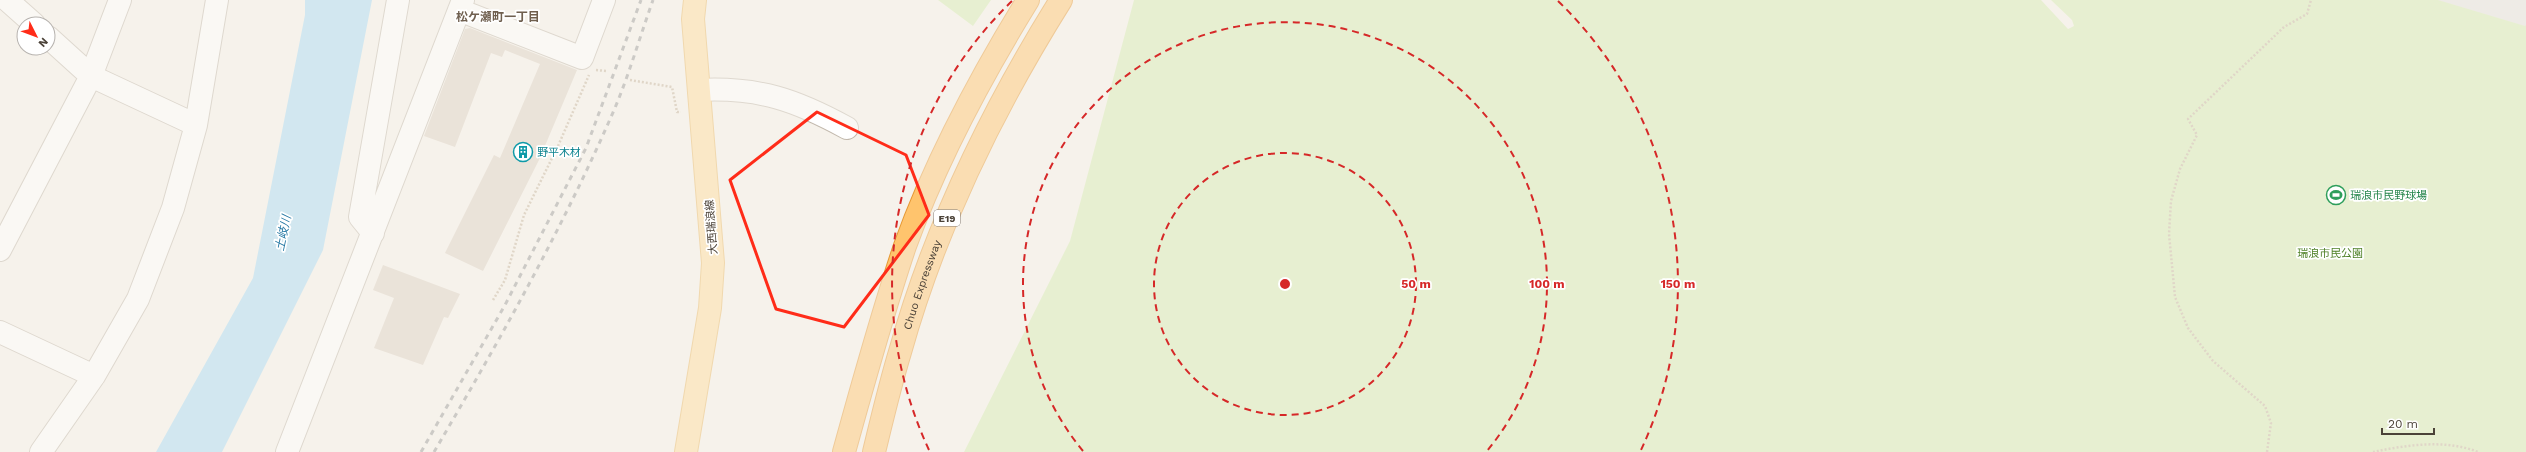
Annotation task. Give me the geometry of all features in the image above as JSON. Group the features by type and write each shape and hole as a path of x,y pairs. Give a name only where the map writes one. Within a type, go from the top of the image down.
{"highway":[{"name":"E19","path":"844,452 874,345 909,238 939,166 964,113 1028,0"},
{"name":"Chuo Expressway","path":"874,452 900,351 952,205 1008,88 1061,0"}],"main road":[{"name":"大西瑞浪線","path":"686,452 710,308 713,262 693,19 695,0"}],"street":[{"path":"7,0 25,16"},
{"path":"0,250 91,76 120,0"},
{"path":"41,452 94,376 138,299 173,208 196,125 217,0"},
{"path":"373,233 360,217 398,0"},
{"path":"287,452 461,5 582,58 604,0"},
{"path":"56,44 91,76 196,125"},
{"path":"699,90 770,95 810,108 847,128"},
{"path":"0,332 94,376"}],"path":[{"path":"2267,452 2271,423 2265,406 2213,361 2188,328 2175,297 2169,234 2171,201 2180,169 2196,136 2188,119 2284,27 2307,14 2311,0"},
{"path":"493,300 505,280 524,215 558,146 591,70"},
{"path":"630,80 672,87 677,112 701,112"},
{"path":"2373,452 2402,446 2462,446 2478,452"}],"highlighted area":[{"path":"817,112 906,155 929,215 844,327 776,309 730,180"}],"green space":[{"path":"938,0 991,0 973,26"},
{"name":"瑞浪市民公園","path":"1134,0 2041,0 2068,29 2074,26 2072,20 2051,0 2526,0 2526,452 964,452 1070,241"}],"shaded area":[{"path":"2438,0 2526,0 2526,25 2525,26"}],"water":[{"name":"土岐川","path":"305,0 372,0 323,250 222,452 156,452 253,278 305,15"}],"building":[{"name":"野平木材","path":"470,28 577,70 539,160 483,271 445,253 494,155 500,158 540,64 505,50 502,57 491,53 455,147 424,136 465,29"},
{"path":"383,265 460,294 448,318 444,317 423,365 374,348 394,298 373,290"}],"railway":[{"path":"421,452 505,305 586,148 641,0"},
{"path":"434,452 505,329 571,203 617,103 653,0"}],"place":[{"name":"野平木材","path":"523,152"},
{"name":"瑞浪市民野球場","path":"2336,195"}],"district":[{"name":"松ケ瀬町一丁目","path":"498,17"}]}
